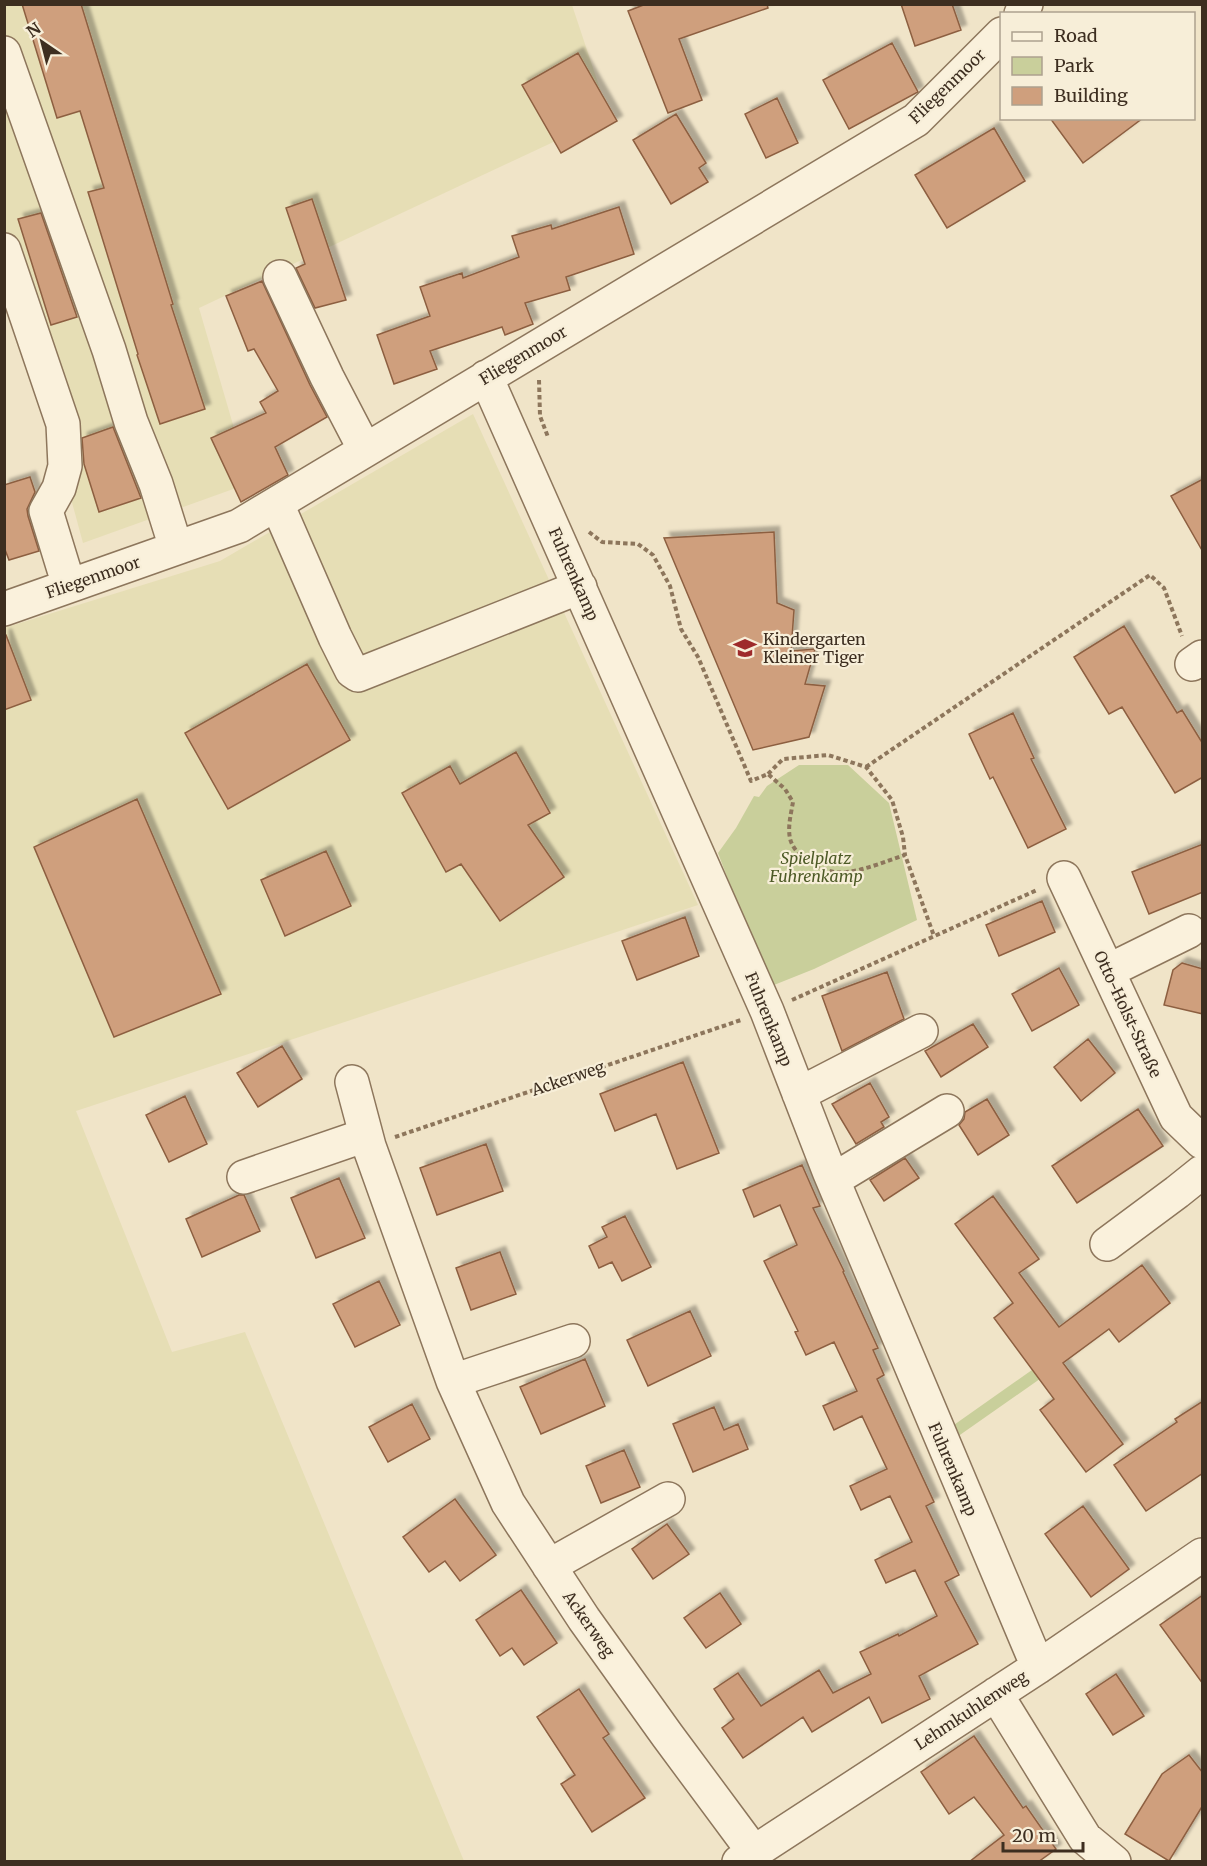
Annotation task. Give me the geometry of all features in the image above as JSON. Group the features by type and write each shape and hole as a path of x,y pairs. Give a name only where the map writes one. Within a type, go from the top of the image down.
{"street":[{"name":"Fliegenmoor","path":"4,609 239,526 916,120 1000,36"},
{"path":"4,53 105,339 131,422 156,484 176,548"},
{"path":"4,250 63,424 65,466 59,488 46,511 69,586"},
{"path":"280,277 313,349 365,450"},
{"name":"Fuhrenkamp","path":"486,377 768,1011 833,1180 1038,1667"},
{"path":"277,504 335,637 352,671 358,675 580,588"},
{"name":"Otto-Holst-Straße","path":"1064,878 1176,1118 1203,1142"},
{"path":"1108,971 1189,931"},
{"path":"799,1094 921,1031"},
{"name":"Ackerweg","path":"352,1082 368,1141 453,1381 508,1503 746,1856"},
{"path":"833,1180 946,1112"},
{"path":"244,1177 368,1141"},
{"path":"1107,1244 1203,1172"},
{"path":"453,1381 573,1341"},
{"path":"549,1566 668,1499"},
{"name":"Lehmkuhlenweg","path":"746,1856 1038,1667 1203,1555"},
{"path":"996,1694 1085,1838 1114,1862"}],"path":[{"path":"535,348 540,391 540,416 550,442"},
{"path":"585,530 602,542 638,544 653,555 670,586 681,629 698,657 751,781 768,774 783,759 828,755 866,767 892,800 903,837 905,855 934,936"},
{"path":"866,767 1150,575 1164,588 1197,660"},
{"path":"768,774 785,789 793,802 790,822 791,842 804,859 824,870 846,873 905,855"},
{"name":"Ackerweg","path":"368,1141 768,1011 1064,878"}],"shaded area":[{"path":"4,5 572,5 609,116 199,308 250,483 83,543 5,255"},
{"path":"473,414 698,905 76,1111 172,1352 245,1332 464,1861 5,1861 4,628 220,561"}],"green space":[{"name":"Spielplatz Fuhrenkamp","path":"799,765 848,765 889,803 917,920 814,969 769,987 718,853 736,828 754,796 759,797 767,786"},
{"path":"1056,1353 1064,1362 957,1437 951,1427"}],"building":[{"path":"22,4 81,4 173,304 171,305 205,409 160,424 88,192 104,188 80,111 57,118"},
{"path":"646,4 767,4 768,8 679,39 702,100 668,113 628,11"},
{"path":"901,4 952,4 961,30 915,46"},
{"path":"892,43 918,92 849,129 823,80"},
{"path":"578,53 617,121 561,153 522,85"},
{"path":"777,98 798,143 766,158 745,114"},
{"path":"676,114 706,163 699,168 708,182 671,204 633,140"},
{"path":"1051,120 1140,120 1083,163"},
{"path":"994,128 1025,181 947,228 915,175"},
{"path":"312,199 346,300 315,308 296,268 305,264 286,208"},
{"path":"619,207 634,254 566,277 570,290 525,303 533,324 505,335 502,327 430,351 437,369 394,384 377,335 430,316 420,287 462,273 463,278 519,257 512,236 551,225 552,229"},
{"path":"41,213 77,317 51,325 18,219"},
{"path":"262,281 327,417 275,447 288,475 241,502 211,438 266,413 260,402 278,391 254,349 248,351 226,296"},
{"path":"113,427 141,498 99,512 84,464 82,438"},
{"path":"30,477 35,492 27,509 39,551 9,560 4,547 4,485"},
{"path":"1203,479 1203,552 1171,496"},
{"path":"774,532 777,603 794,610 791,651 815,649 805,684 825,686 809,737 753,750 664,538"},
{"path":"1124,626 1177,713 1182,710 1203,744 1203,777 1175,793 1122,707 1109,714 1074,657"},
{"path":"4,635 6,635 31,700 4,710"},
{"path":"307,664 350,740 228,809 185,733"},
{"path":"1013,713 1034,758 1031,759 1066,829 1028,848 993,777 990,779 969,734"},
{"path":"516,752 550,813 528,825 564,877 500,921 461,864 446,872 402,793 450,766 460,784"},
{"path":"137,799 221,994 114,1037 34,847"},
{"path":"1203,844 1203,892 1149,914 1132,872"},
{"path":"326,851 351,906 285,936 261,880"},
{"path":"1042,901 1055,932 999,956 986,925"},
{"path":"685,917 699,956 637,980 622,941"},
{"path":"1182,963 1203,969 1203,1014 1164,1005 1173,970"},
{"path":"1059,968 1079,1005 1032,1031 1012,994"},
{"path":"887,972 904,1019 842,1051 822,996"},
{"path":"973,1024 988,1047 941,1077 925,1051"},
{"path":"1088,1039 1115,1073 1081,1101 1054,1067"},
{"path":"282,1046 302,1079 258,1107 237,1073"},
{"path":"683,1062 719,1153 677,1169 656,1114 615,1131 600,1094"},
{"path":"870,1083 889,1117 881,1122 884,1127 856,1144 832,1104"},
{"path":"185,1096 207,1144 169,1162 146,1115"},
{"path":"987,1099 1009,1135 978,1155 959,1125 964,1119 965,1112"},
{"path":"1138,1109 1163,1146 1077,1203 1052,1166"},
{"path":"486,1144 503,1191 437,1215 420,1168"},
{"path":"905,1158 919,1178 884,1201 870,1180"},
{"path":"802,1165 820,1206 813,1208 878,1348 873,1350 884,1375 877,1379 934,1502 926,1506 959,1575 945,1582 978,1644 919,1676 930,1699 882,1723 869,1697 812,1732 803,1717 743,1758 722,1728 734,1719 714,1689 738,1673 761,1706 819,1670 833,1693 871,1674 860,1652 898,1634 899,1636 937,1616 915,1570 886,1583 875,1560 912,1542 890,1496 861,1510 850,1486 887,1469 862,1416 834,1430 823,1406 857,1391 834,1342 806,1355 795,1332 798,1331 764,1261 797,1245 780,1205 754,1217 743,1190"},
{"path":"339,1178 365,1238 316,1258 291,1198"},
{"path":"239,1195 244,1195 260,1231 202,1257 186,1219"},
{"path":"993,1196 1039,1259 1019,1273 1059,1327 1142,1265 1170,1303 1119,1342 1109,1329 1063,1363 1123,1444 1086,1472 1040,1410 1054,1399 994,1318 1013,1303 955,1224"},
{"path":"625,1216 651,1267 622,1281 612,1262 599,1268 589,1246 607,1237 602,1227"},
{"path":"500,1252 516,1294 471,1310 456,1268"},
{"path":"379,1281 400,1325 355,1347 333,1304"},
{"path":"690,1311 711,1356 648,1386 627,1340"},
{"path":"585,1359 605,1406 541,1434 520,1387"},
{"path":"1203,1401 1203,1473 1146,1511 1114,1465 1177,1422 1175,1419"},
{"path":"412,1404 430,1439 388,1462 369,1427"},
{"path":"714,1407 724,1430 738,1424 748,1449 693,1472 673,1424"},
{"path":"624,1450 640,1487 601,1503 586,1466"},
{"path":"455,1499 496,1555 460,1581 445,1561 429,1572 403,1537"},
{"path":"1083,1506 1129,1569 1091,1597 1045,1534"},
{"path":"667,1524 689,1554 653,1579 632,1549"},
{"path":"521,1590 557,1643 524,1665 512,1648 500,1656 476,1620"},
{"path":"720,1593 741,1624 706,1648 684,1618"},
{"path":"1203,1595 1203,1684 1160,1625"},
{"path":"1116,1674 1144,1716 1113,1735 1086,1694"},
{"path":"579,1689 609,1734 603,1738 645,1798 592,1832 561,1784 575,1775 537,1717"},
{"path":"974,1736 1023,1808 1026,1806 1056,1849 1038,1862 969,1862 1004,1835 974,1797 949,1814 921,1772"},
{"path":"1189,1755 1203,1773 1203,1805 1169,1861 1125,1834 1162,1774"}],"place":[{"name":"Kindergarten Kleiner Tiger","path":"745,648"}]}
